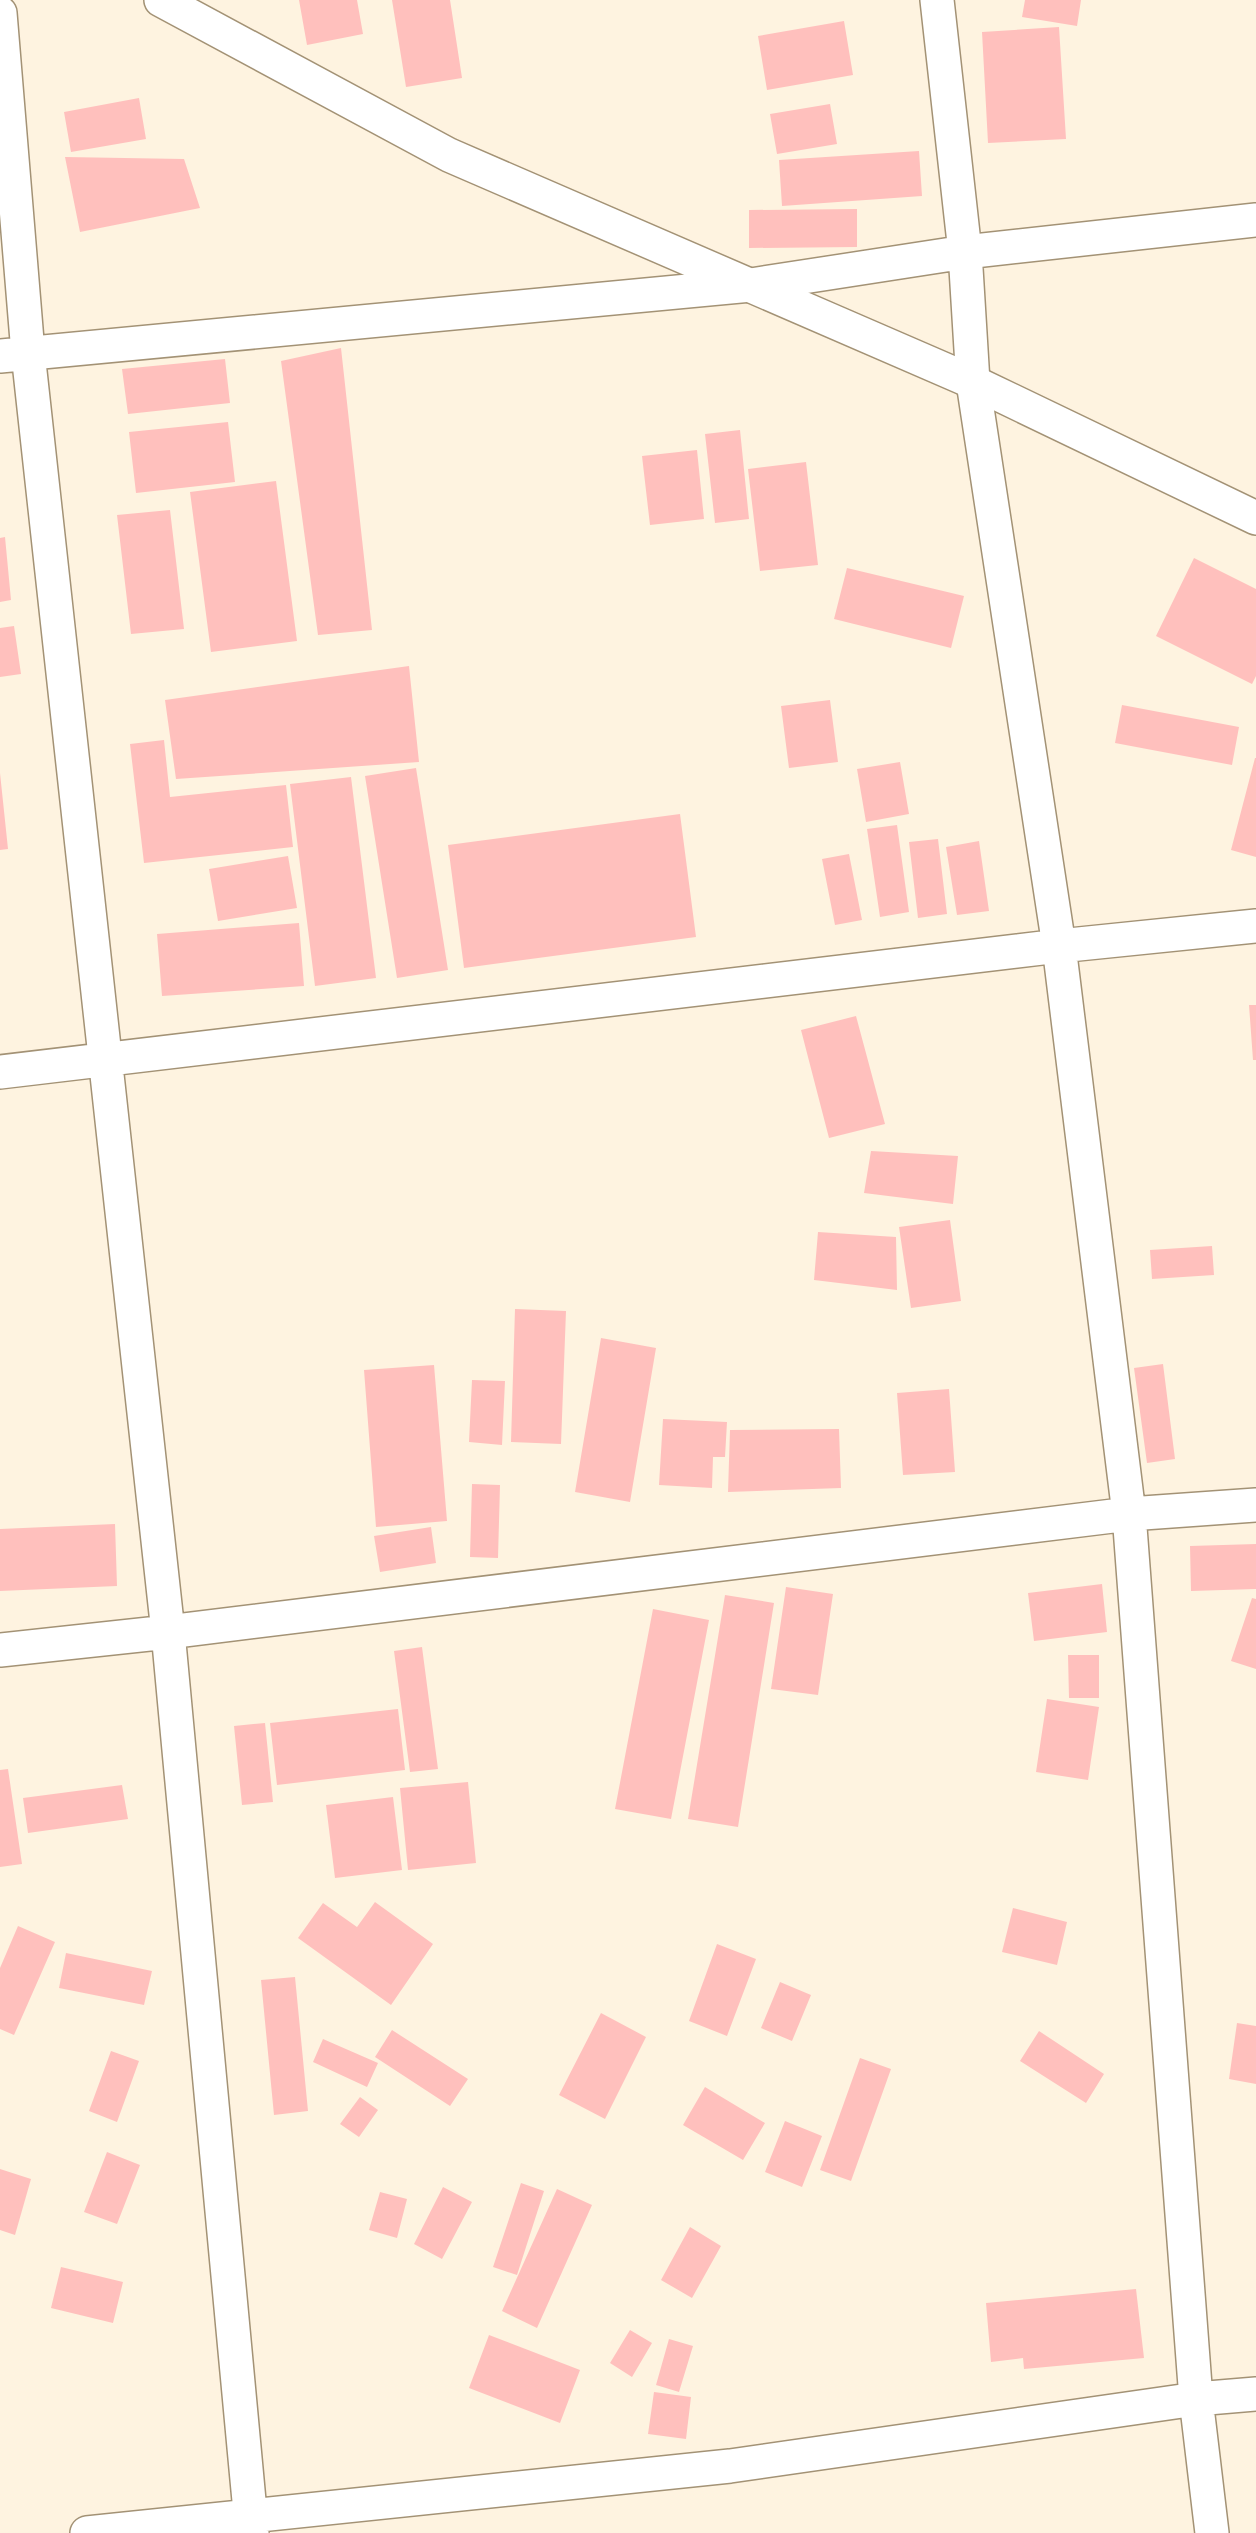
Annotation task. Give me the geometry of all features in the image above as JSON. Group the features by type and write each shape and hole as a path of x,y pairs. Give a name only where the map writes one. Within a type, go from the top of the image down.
{"street":[{"path":"161,0 449,155 973,382 1256,518"},
{"path":"937,0 965,252 973,382 1059,946 1129,1514 1196,2399 1212,2533"},
{"path":"0,13 14,355 106,1060 168,1632 251,2525"},
{"path":"14,355 751,285 965,252 1256,220"},
{"path":"0,1072 1059,946 1256,926"},
{"path":"0,1650 168,1632 1129,1514 1256,1505"},
{"path":"87,2533 251,2525 730,2466 1196,2399 1256,2394"}],"building":[{"path":"299,0 357,0 363,34 307,45"},
{"path":"392,0 450,0 462,78 406,87"},
{"path":"1025,0 1081,0 1077,26 1022,17"},
{"path":"844,21 853,75 767,90 758,36"},
{"path":"1059,27 1066,139 988,143 982,32"},
{"path":"139,98 146,139 71,152 64,112"},
{"path":"830,104 837,144 777,154 770,114"},
{"path":"919,151 922,196 782,206 779,160"},
{"path":"65,157 184,159 200,208 80,232"},
{"path":"857,209 857,247 749,248 749,210"},
{"path":"341,348 372,630 318,635 281,361"},
{"path":"225,359 230,403 128,414 122,369"},
{"path":"228,422 235,482 136,493 129,432"},
{"path":"740,430 749,519 715,523 705,434"},
{"path":"697,450 704,519 650,525 642,456"},
{"path":"806,462 818,565 760,571 748,469"},
{"path":"276,481 297,641 211,652 190,492"},
{"path":"170,510 184,629 131,634 117,515"},
{"path":"5,537 11,600 0,602 0,538"},
{"path":"1194,558 1256,589 1256,676 1252,684 1156,636"},
{"path":"847,568 964,596 951,648 834,619"},
{"path":"14,626 21,674 0,677 0,628"},
{"path":"409,666 419,762 176,779 165,700"},
{"path":"830,700 838,762 789,768 781,706"},
{"path":"1122,705 1239,727 1232,765 1115,743"},
{"path":"164,740 170,797 286,785 293,847 144,863 130,744"},
{"path":"1256,758 1256,857 1231,850"},
{"path":"900,762 909,814 866,822 857,769"},
{"path":"416,768 448,970 397,978 365,776"},
{"path":"0,773 8,849 0,850"},
{"path":"351,777 376,978 315,986 290,784"},
{"path":"680,814 696,937 464,968 448,845"},
{"path":"897,825 909,912 880,917 867,829"},
{"path":"938,839 947,914 918,918 909,842"},
{"path":"979,841 989,911 957,915 946,847"},
{"path":"849,854 862,920 835,925 822,859"},
{"path":"288,856 297,908 218,921 209,869"},
{"path":"299,923 304,986 162,996 157,934"},
{"path":"1249,1005 1256,1005 1256,1060 1253,1060"},
{"path":"856,1016 885,1124 829,1138 801,1030"},
{"path":"871,1151 958,1156 953,1204 864,1193"},
{"path":"950,1220 961,1301 911,1308 899,1227"},
{"path":"818,1232 896,1237 897,1290 814,1280"},
{"path":"1212,1246 1214,1275 1152,1279 1150,1250"},
{"path":"515,1309 566,1311 561,1444 511,1442"},
{"path":"601,1338 656,1348 630,1502 575,1492"},
{"path":"1163,1364 1175,1459 1147,1463 1134,1368"},
{"path":"434,1365 447,1521 376,1527 364,1370"},
{"path":"472,1380 505,1381 502,1445 469,1442"},
{"path":"949,1389 955,1472 903,1475 897,1393"},
{"path":"663,1419 727,1422 725,1457 713,1457 712,1488 659,1485"},
{"path":"839,1429 841,1488 728,1492 730,1430"},
{"path":"472,1484 500,1485 498,1558 470,1557"},
{"path":"115,1524 117,1586 0,1591 0,1529"},
{"path":"431,1527 436,1563 380,1572 374,1536"},
{"path":"1256,1544 1256,1589 1191,1591 1190,1546"},
{"path":"1102,1584 1107,1632 1034,1641 1028,1593"},
{"path":"786,1587 833,1594 818,1695 771,1689"},
{"path":"725,1595 774,1603 738,1827 688,1819"},
{"path":"1252,1598 1256,1599 1256,1669 1231,1661"},
{"path":"653,1609 709,1620 671,1819 615,1809"},
{"path":"422,1647 438,1769 410,1772 394,1651"},
{"path":"1068,1655 1099,1655 1099,1698 1069,1698"},
{"path":"1047,1699 1099,1707 1088,1780 1036,1772"},
{"path":"398,1709 405,1770 277,1785 270,1723"},
{"path":"265,1723 273,1802 242,1805 234,1726"},
{"path":"8,1769 22,1864 0,1867 0,1770"},
{"path":"468,1782 476,1863 408,1870 400,1788"},
{"path":"122,1785 128,1819 28,1833 23,1798"},
{"path":"393,1797 402,1870 335,1878 326,1805"},
{"path":"375,1902 433,1944 391,2005 298,1938 323,1903 357,1927"},
{"path":"1013,1908 1067,1922 1057,1965 1002,1952"},
{"path":"18,1926 55,1942 14,2035 0,2029 0,1968"},
{"path":"717,1944 756,1959 727,2036 689,2021"},
{"path":"66,1953 152,1971 144,2005 59,1988"},
{"path":"295,1977 308,2111 274,2115 261,1980"},
{"path":"780,1982 811,1995 792,2041 761,2028"},
{"path":"601,2013 646,2037 605,2119 559,2095"},
{"path":"1237,2023 1256,2026 1256,2084 1229,2079"},
{"path":"392,2030 468,2079 450,2106 375,2057"},
{"path":"1039,2031 1104,2074 1086,2103 1020,2061"},
{"path":"323,2039 378,2063 367,2087 313,2062"},
{"path":"111,2051 139,2061 117,2122 89,2111"},
{"path":"860,2058 891,2069 851,2181 820,2170"},
{"path":"705,2087 765,2123 743,2160 683,2125"},
{"path":"360,2097 378,2110 359,2137 340,2124"},
{"path":"785,2121 822,2136 802,2187 765,2172"},
{"path":"107,2152 140,2165 117,2224 84,2212"},
{"path":"0,2169 31,2179 15,2235 0,2230"},
{"path":"521,2183 544,2191 517,2275 493,2267"},
{"path":"443,2187 472,2202 442,2259 414,2244"},
{"path":"557,2189 592,2205 537,2328 502,2311"},
{"path":"380,2192 407,2199 397,2238 369,2230"},
{"path":"690,2227 721,2246 692,2298 661,2280"},
{"path":"61,2267 123,2282 113,2323 51,2308"},
{"path":"1136,2289 1144,2358 1024,2369 1023,2358 991,2362 986,2303"},
{"path":"630,2330 652,2343 632,2377 610,2363"},
{"path":"489,2335 580,2370 560,2423 469,2388"},
{"path":"669,2339 693,2346 679,2392 656,2385"},
{"path":"654,2392 691,2397 686,2439 648,2434"}]}
